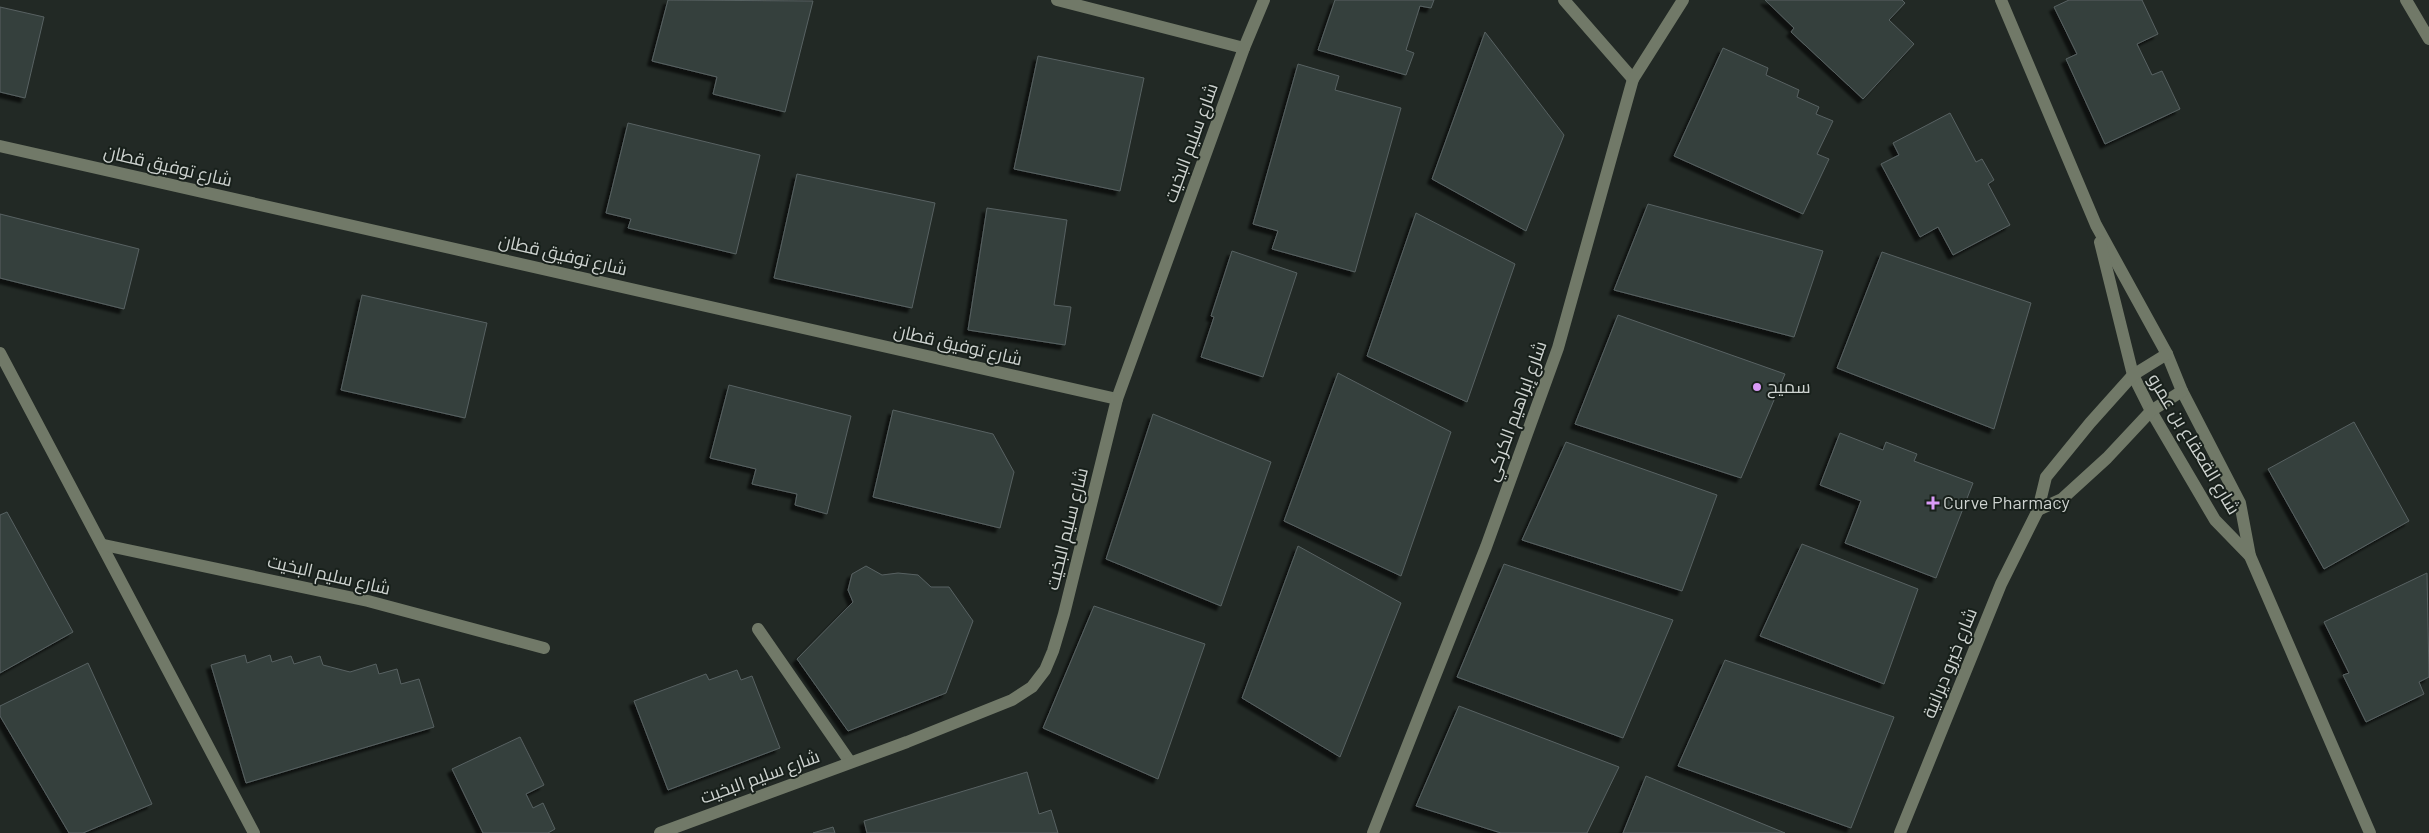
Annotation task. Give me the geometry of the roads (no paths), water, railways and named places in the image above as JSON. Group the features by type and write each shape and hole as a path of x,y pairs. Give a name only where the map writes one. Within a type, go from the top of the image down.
{"street":[{"path":"1057,0 1244,48"},
{"name":"شارع سليم البخيت","path":"660,833 906,742 937,728 1012,700 1032,687 1044,670 1053,651 1118,399 1244,48 1264,0"},
{"path":"1564,0 1633,79"},
{"name":"شارع إبراهيم الكركي","path":"1373,833 1486,547 1558,348 1633,79 1683,0"},
{"name":"شارع القعقاع بن عمرو","path":"2001,0 2096,225 2167,354 2182,391 2240,503 2250,556 2370,833"},
{"path":"2406,0 2429,39"},
{"name":"شارع توفيق قطان","path":"0,146 1118,399"},
{"name":"شارع القعقاع بن عمرو","path":"2096,225 2133,375 2151,411 2215,520 2250,556"},
{"path":"0,353 104,545 254,833"},
{"name":"شارع خيرو ديرانية","path":"1900,833 2001,584 2038,510 2046,477 2090,423 2133,375 2167,354"},
{"path":"2038,510 2062,499 2107,458 2151,411 2182,391"},
{"name":"شارع سليم البخيت","path":"104,545 368,601 544,648"},
{"path":"758,629 850,762"}],"place":[{"name":"سميح","path":"1757,387"},
{"name":"Curve Pharmacy","path":"1933,503"}]}
